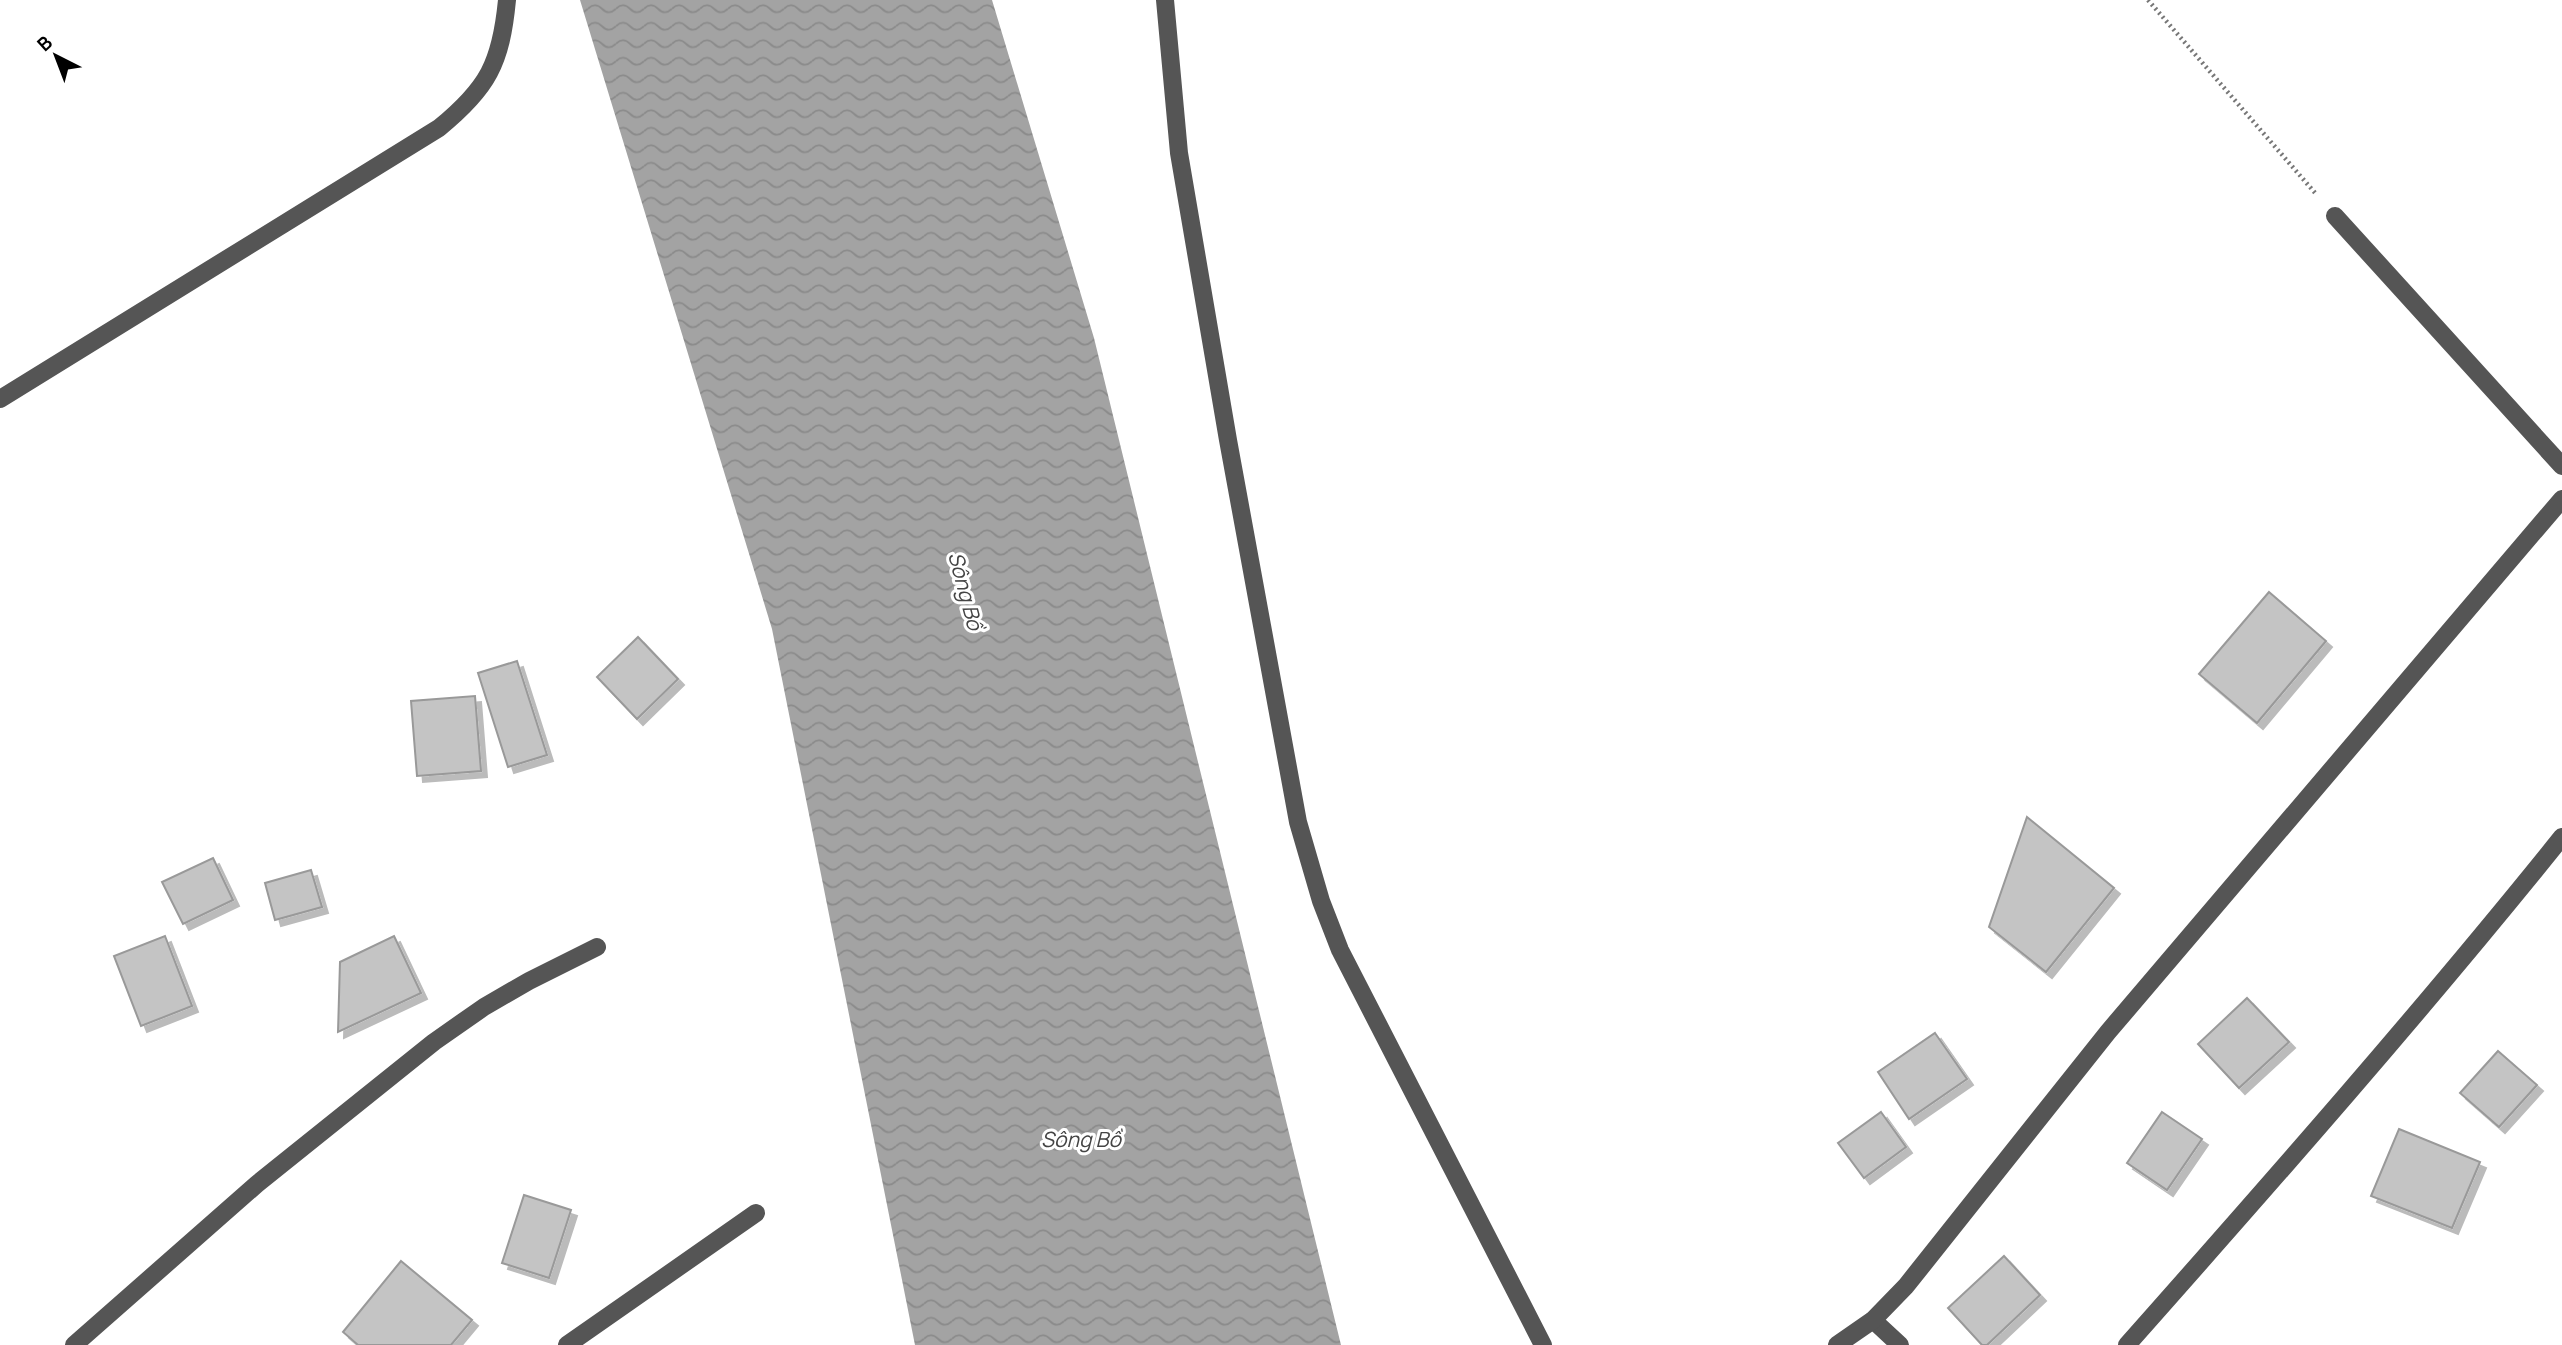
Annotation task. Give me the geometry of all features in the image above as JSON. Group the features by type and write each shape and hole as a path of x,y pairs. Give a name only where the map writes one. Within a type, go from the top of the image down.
{"street":[{"path":"0,399 439,128 466,106 480,90 498,57 507,0"},
{"path":"1165,0 1178,153 1298,822 1321,901 1340,950 1544,1345"},
{"path":"2335,216 2562,466"},
{"path":"1837,1345 1874,1320 1933,1253 2108,1032 2562,499"},
{"path":"2127,1345 2360,1083 2562,838"},
{"path":"74,1345 257,1184 434,1042 495,1000 597,947"},
{"path":"567,1345 756,1213"},
{"path":"1874,1320 1900,1345"}],"path":[{"path":"2148,0 2335,216"}],"water":[{"name":"Sông Bồ","path":"580,0 992,0 1094,338 1341,1345 915,1345 772,629"}],"building":[{"path":"2269,592 2326,641 2257,723 2199,674"},
{"path":"638,637 678,679 637,719 597,677"},
{"path":"517,661 547,755 508,767 478,673"},
{"path":"475,696 481,771 417,776 411,701"},
{"path":"2027,817 2114,888 2046,972 1989,927"},
{"path":"213,858 233,900 183,924 162,882"},
{"path":"311,870 322,907 275,920 265,883"},
{"path":"165,936 192,1006 141,1026 114,956"},
{"path":"394,936 421,993 338,1032 340,962"},
{"path":"2247,998 2289,1042 2239,1088 2198,1044"},
{"path":"1935,1033 1967,1079 1909,1119 1878,1072"},
{"path":"2498,1051 2537,1085 2499,1127 2460,1093"},
{"path":"1881,1112 1906,1147 1864,1178 1838,1143"},
{"path":"2162,1112 2202,1139 2167,1190 2127,1163"},
{"path":"2399,1129 2480,1162 2452,1228 2371,1196"},
{"path":"524,1195 571,1210 549,1278 502,1263"},
{"path":"2004,1256 2040,1295 1987,1345 1982,1345 1948,1308"},
{"path":"401,1261 472,1320 451,1345 358,1345 343,1332"}]}
